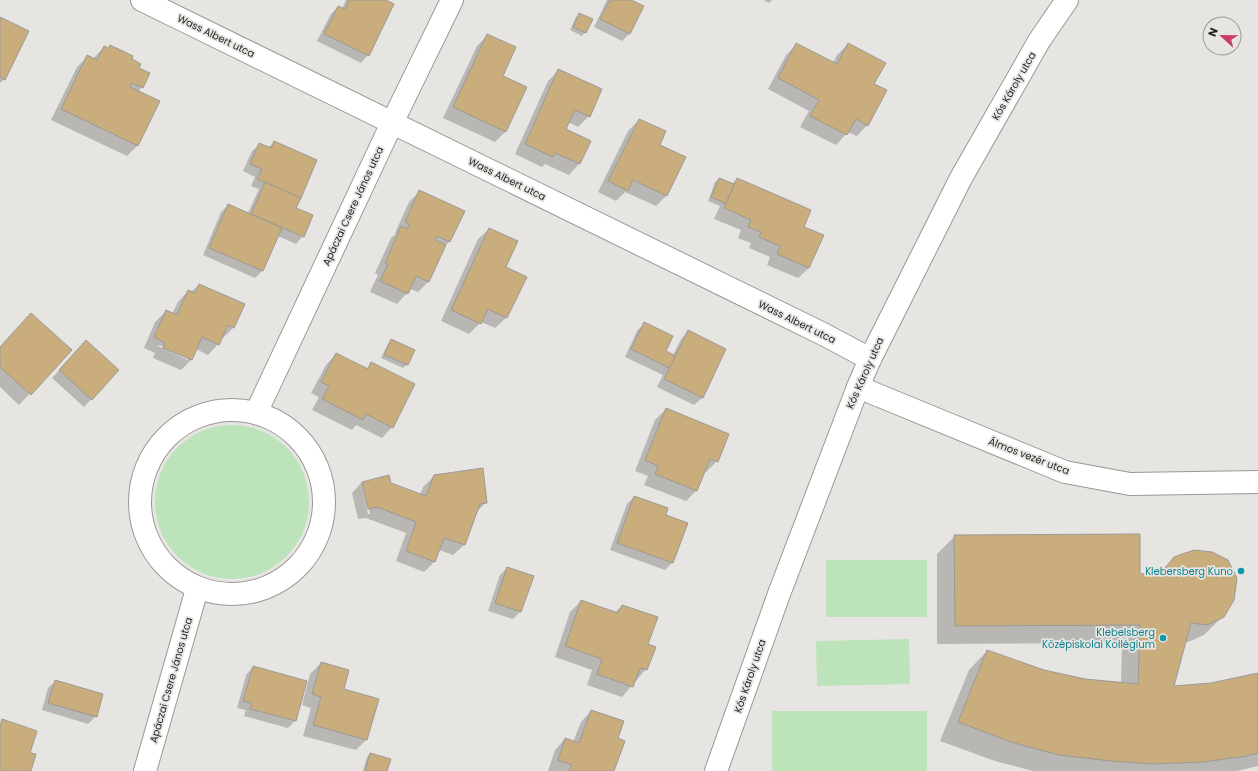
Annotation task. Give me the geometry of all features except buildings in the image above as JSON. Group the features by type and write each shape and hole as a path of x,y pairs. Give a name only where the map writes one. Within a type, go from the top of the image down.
{"street":[{"name":"Wass Albert utca","path":"142,0 825,335 870,359"},
{"name":"Apáczai Csere János utca","path":"256,413 392,123 452,0"},
{"name":"Kós Károly utca","path":"716,771 779,594 870,359 960,178 1040,41 1067,0"},
{"name":"Álmos vezér utca","path":"858,388 1065,472 1130,484 1258,482"},
{"path":"221,409 256,413 284,425 306,445 320,472 325,502 320,532 306,559 284,580 257,592 227,596 197,589 168,571 147,542 138,508 143,473 160,442 188,420 221,409"},
{"name":"Apáczai Csere János utca","path":"146,771 197,589"}],"green space":[{"path":"224,425 240,425 262,431 287,447 303,472 308,487 308,517 303,532 287,557 275,566 254,576 240,579 224,579 210,576 196,570 183,562 172,551 158,524 155,510 155,494 158,480 164,466 172,453 183,442 210,428"},
{"path":"826,560 927,560 927,617 826,617"},
{"path":"909,639 910,684 817,686 816,641"},
{"path":"772,711 927,711 927,771 772,771"}],"place":[{"name":"Klebersberg Kuno","path":"1241,571"},
{"name":"Klebelsberg Középiskolai Kollégium","path":"1163,638"}]}
